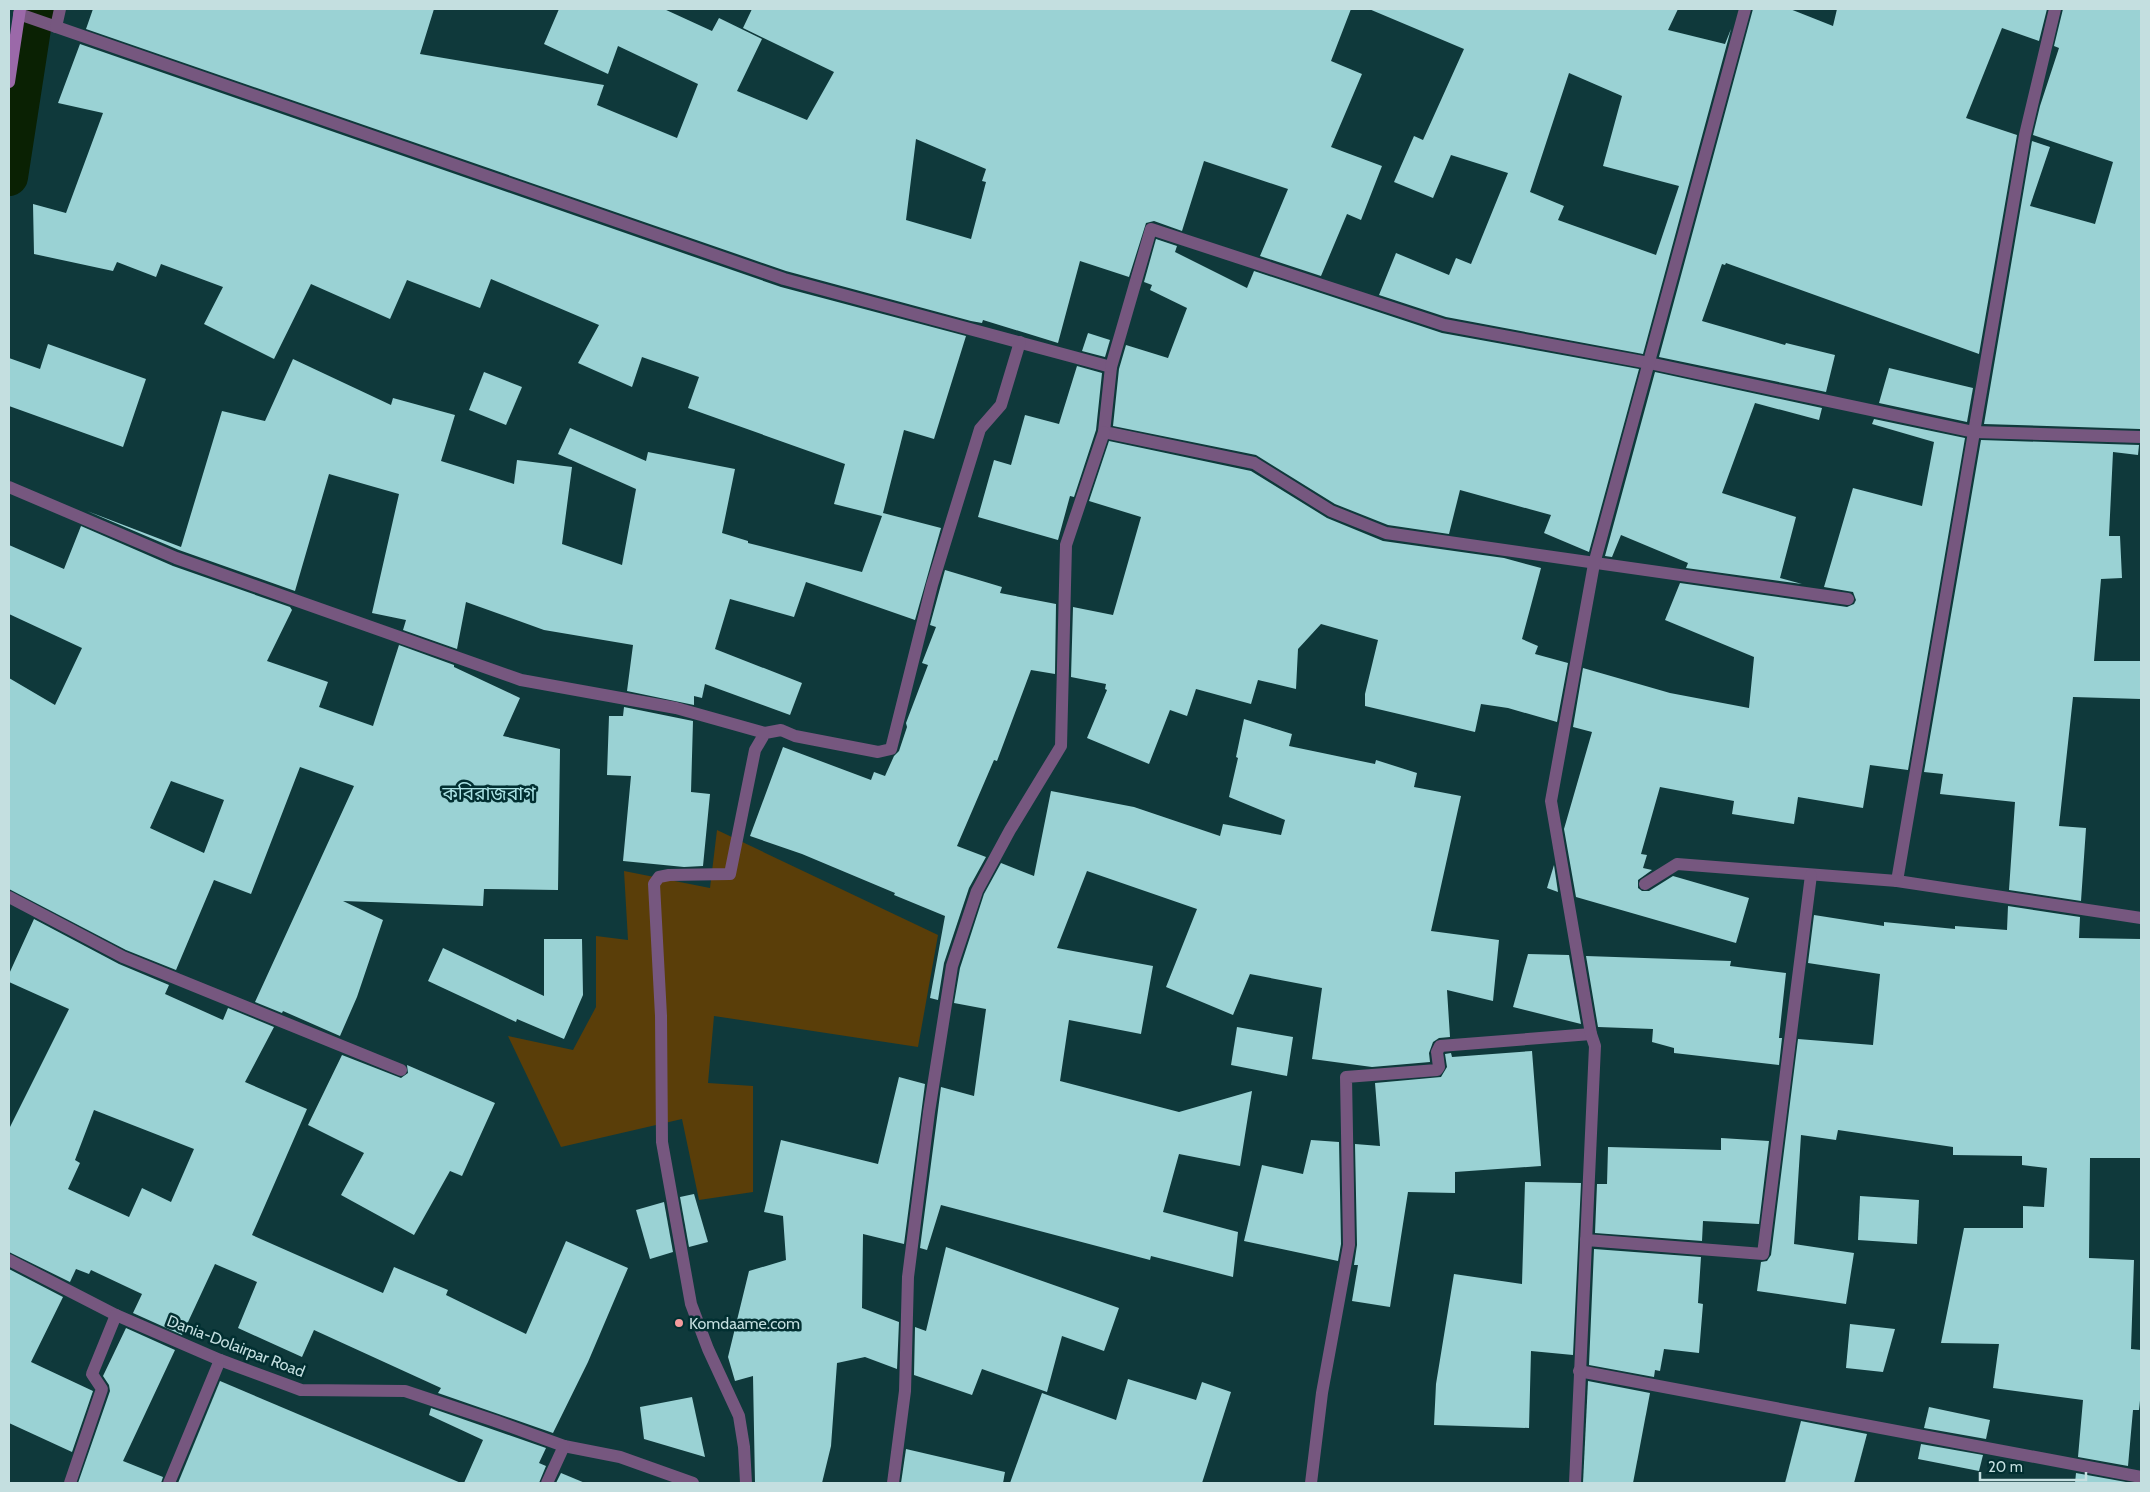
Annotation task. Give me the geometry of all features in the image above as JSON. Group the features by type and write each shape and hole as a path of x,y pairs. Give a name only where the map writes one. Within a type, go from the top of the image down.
{"street":[{"path":"56,27 60,9"},
{"path":"1575,1483 1595,1046 1591,1034 1550,801 1594,564 1745,9"},
{"path":"1897,882 2025,135 2055,9"},
{"path":"9,82 19,11 56,27 155,59 784,279 1111,367"},
{"path":"893,1483 905,1391 908,1277 929,1112 952,966 977,891 1010,830 1061,746 1066,545 1104,432 1111,367 1151,229 1444,325 1649,363 1974,432 2141,437"},
{"path":"9,487 176,558 521,680 676,708 765,733 781,730 795,736 878,752 890,749 932,585 980,428 1001,405 1020,342"},
{"path":"1104,432 1254,463 1331,511 1386,533 1848,599"},
{"path":"746,1483 744,1447 739,1416 708,1349 691,1304 662,1142 661,1016 654,884 659,876 730,874 755,750 765,733"},
{"path":"1645,884 1677,864 1897,882 2141,918"},
{"path":"1586,1240 1763,1254 1811,874"},
{"path":"9,897 123,957 401,1070"},
{"path":"1311,1483 1322,1393 1349,1245 1346,1077 1437,1070 1439,1067 1436,1052 1440,1046 1591,1034"},
{"name":"Dania-Dolairpar Road","path":"9,1260 116,1315 220,1360 301,1390 405,1391 564,1446 620,1457 693,1483"},
{"path":"70,1483 102,1389 92,1374 116,1315"},
{"path":"169,1483 220,1360"},
{"path":"1579,1371 2141,1477"},
{"path":"548,1483 564,1446"}],"shaded area":[{"path":"717,830 938,935 918,1047 714,1016 708,1083 753,1086 753,1192 699,1200 682,1119 561,1147 508,1036 573,1050 596,1007 596,936 628,940 624,871 710,888"}],"building":[{"path":"93,9 434,9 420,54 604,85 597,105 677,138 698,84 618,46 608,74 544,44 559,9 664,9 712,31 719,18 762,39 737,91 807,120 834,72 743,28 752,9 1351,9 1331,61 1362,74 1331,147 1382,166 1361,220 1347,214 1321,276 1260,256 1288,189 1204,161 1182,231 1154,221 1146,223 1129,277 1080,261 1058,343 983,320 982,323 971,321 786,271 86,29","holes":["916,139 986,169 982,181 986,182 971,239 906,220"]},
{"path":"1369,9 1678,9 1668,30 1725,44 1731,29 1643,354 1446,317 1379,295 1396,253 1449,275 1456,258 1471,264 1508,173 1451,155 1433,198 1394,182 1414,136 1423,140 1464,49","holes":["1569,73 1622,96 1603,166 1679,186 1656,255 1558,220 1564,206 1530,192"]},
{"path":"1753,9 1790,9 1833,26 1837,9 2047,9 2039,41 2002,28 1966,118 2017,135 1979,354 1726,263 1725,265 1722,264 1702,321 1785,345 1786,343 1835,355 1826,392 1659,357"},
{"path":"2063,9 2141,9 2140,429 1984,424 2032,141 2050,147 2030,206 2095,224 2113,162 2033,135 2040,106 2059,48 2054,46"},
{"path":"80,44 781,287 966,336 934,439 904,430 883,513 941,528 915,620 806,582 794,617 730,599 715,649 802,683 790,715 705,684 702,698 694,696 694,705 627,691 633,645 544,630 466,602 457,649 403,630 406,620 372,613 399,494 329,474 295,591 179,550 87,511 181,547 222,411 265,421 293,359 391,405 393,398 455,415 441,461 514,484 517,460 572,467 562,544 622,565 636,489 558,454 570,428 646,461 648,452 735,469 722,533 748,541 748,543 862,572 882,516 834,504 845,464 688,408 699,377 642,357 632,387 578,363 599,325 491,279 480,308 407,280 390,319 311,284 274,359 204,324 223,287 161,264 156,277 117,262 113,271 34,254 33,204 66,213 103,113 58,103"},
{"path":"1156,239 1177,246 1175,252 1247,288 1254,271 1442,333 1639,369 1589,552 1544,533 1551,515 1460,490 1449,534 1388,525 1335,504 1256,455 1113,426 1119,369 1126,345 1168,358 1187,308 1150,290 1152,285 1144,282"},
{"path":"1088,333 1110,340 1105,357 1082,351"},
{"path":"48,344 146,379 123,447 9,406 9,358 40,369"},
{"path":"1077,366 1102,373 1096,430 1074,497 1070,496 1058,540 978,517 994,460 1011,465 1025,415 1059,424"},
{"path":"1889,368 1973,388 1967,422 1879,403"},
{"path":"484,372 522,387 506,425 469,410"},
{"path":"1655,372 1822,408 1819,420 1755,403 1722,493 1796,517 1780,578 1802,584 1686,568 1688,563 1621,535 1612,557 1605,556"},
{"path":"1874,419 1965,438 1908,770 1870,765 1863,808 1798,797 1794,824 1732,814 1734,801 1660,787 1641,854 1647,855 1643,868 1652,870 1638,880 1638,888 1642,891 1649,891 1673,876 1749,898 1736,943 1576,897 1564,829 1592,732 1573,727 1583,668 1670,693 1749,708 1754,657 1665,620 1680,583 1847,607 1854,604 1856,600 1853,592 1824,587 1853,488 1922,506 1934,442 1872,424"},
{"path":"1981,440 2139,445 2138,455 2113,452 2109,536 2120,536 2122,578 2101,579 2094,661 2141,661 2141,699 2073,697 2059,826 2086,828 2081,901 2009,890 2015,802 1940,794 1943,774 1924,772"},
{"path":"1109,441 1251,471 1327,518 1383,541 1504,558 1541,568 1522,639 1538,646 1535,654 1568,663 1557,722 1508,708 1481,704 1475,732 1365,706 1365,694 1378,640 1321,624 1298,649 1296,689 1258,680 1251,704 1196,689 1187,716 1170,710 1149,764 1087,738 1107,690 1105,689 1106,684 1071,677 1073,607 1113,615 1141,517 1089,501"},
{"path":"81,526 173,566 290,607 292,610 267,661 328,682 319,707 373,726 399,645 454,665 454,667 520,698 503,736 560,749 558,890 484,889 483,906 343,901 383,920 357,997 340,1036 283,1011 282,1013 255,1002 354,786 300,767 251,894 214,880 176,970 126,950 9,889 9,678 55,705 82,648 9,614 9,545 64,569","holes":["171,781 224,800 204,853 150,828"]},
{"path":"945,570 1002,587 1000,593 1056,604 1055,674 1031,670 997,761 994,760 957,846 986,857 969,888 944,963 938,1000 930,998 945,916 802,854 750,836 783,747 871,780 874,772 885,776 894,756 899,751 907,727 906,723 928,665 922,663 936,627 930,625"},
{"path":"624,707 693,721 691,792 710,794 703,866 684,867 623,861 631,776 607,775 609,716 623,716"},
{"path":"1244,719 1292,734 1289,746 1375,764 1376,760 1417,773 1414,787 1461,796 1431,931 1499,940 1493,1001 1447,990 1450,1037 1439,1038 1433,1042 1429,1053 1430,1062 1372,1067 1312,1059 1322,988 1250,974 1233,1015 1166,987 1197,909 1087,871 1057,948 1153,966 1141,1034 1069,1020 1060,1081 1179,1112 1252,1091 1240,1166 1179,1154 1163,1212 1238,1232 1233,1277 1151,1256 1150,1260 941,1205 927,1250 920,1248 941,1087 974,1096 986,1009 954,1003 960,968 984,894 1001,863 1034,876 1051,791 1134,807 1220,836 1223,824 1281,835 1285,820 1229,797"},
{"path":"1554,865 1558,892 1547,888"},
{"path":"2008,906 2080,917 2079,938 2141,939 2141,1158 2090,1158 2089,1258 2134,1260 2131,1349 2141,1350 2141,1391 2139,1410 2133,1410 2128,1466 2078,1457 2083,1400 1993,1388 1999,1344 1941,1343 1964,1228 2023,1228 2023,1206 2044,1207 2047,1168 2022,1165 2022,1156 1953,1155 1953,1147 1838,1130 1836,1140 1801,1135 1794,1244 1854,1253 1846,1304 1757,1291 1761,1262 1767,1261 1771,1255 1798,1039 1873,1045 1880,974 1808,963 1814,915 1884,926 1884,922 1955,929 1955,926 2007,930"},
{"path":"34,919 119,964 169,985 165,994 223,1020 228,1008 274,1027 245,1082 307,1109 252,1235 383,1293 394,1267 448,1290 446,1295 526,1334 566,1241 628,1268 588,1362 553,1433 438,1393 441,1388 314,1330 302,1357 238,1328 257,1282 215,1264 182,1335 133,1313 142,1294 91,1270 89,1274 76,1269 70,1282 9,1252 9,1129 69,1009 9,982 9,974","holes":["94,1110 194,1149 171,1202 142,1188 129,1217 68,1189 80,1163 75,1160"]},
{"path":"544,939 582,939 583,995 564,1039 517,1019 516,1022 428,981 443,948 544,996"},
{"path":"1528,954 1569,955 1581,1024 1513,1007"},
{"path":"1586,956 1731,961 1730,966 1786,973 1779,1038 1782,1038 1779,1065 1674,1053 1674,1048 1652,1042 1653,1029 1598,1027"},
{"path":"1237,1027 1293,1037 1287,1076 1231,1065"},
{"path":"1532,1051 1541,1166 1455,1172 1455,1193 1408,1192 1390,1307 1352,1301 1358,1265 1354,1265 1357,1245 1355,1144 1380,1146 1375,1083 1441,1077 1447,1067 1445,1054 1451,1053 1452,1057"},
{"path":"342,1055 401,1078 408,1073 407,1065 495,1103 462,1176 450,1171 414,1235 341,1195 364,1153 308,1125"},
{"path":"899,1077 925,1084 904,1244 863,1234 862,1308 899,1322 897,1369 865,1357 837,1363 831,1446 822,1483 755,1483 753,1376 735,1381 728,1357 749,1271 786,1260 783,1216 764,1212 781,1140 878,1164"},
{"path":"1721,1138 1769,1141 1759,1224 1703,1221 1702,1241 1595,1233 1597,1184 1607,1184 1608,1147 1721,1150"},
{"path":"1311,1140 1339,1142 1341,1244 1338,1261 1244,1241 1262,1165 1303,1174"},
{"path":"1525,1182 1581,1183 1573,1355 1531,1351 1529,1428 1434,1425 1436,1384 1454,1274 1522,1284"},
{"path":"694,1194 708,1242 689,1247 680,1197"},
{"path":"1860,1196 1919,1200 1917,1244 1858,1240"},
{"path":"664,1202 673,1252 650,1259 636,1210"},
{"path":"946,1247 1119,1308 1104,1351 1062,1336 1047,1392 982,1369 972,1395 914,1375 915,1327 926,1331"},
{"path":"1594,1249 1701,1257 1698,1303 1703,1304 1699,1353 1664,1349 1660,1371 1655,1370 1654,1377 1589,1365"},
{"path":"9,1269 63,1297 31,1362 93,1391 72,1452 9,1423"},
{"path":"1850,1324 1895,1329 1883,1372 1846,1368"},
{"path":"126,1328 175,1350 123,1461 163,1477 161,1483 78,1483 110,1391 109,1385 103,1376"},
{"path":"1128,1379 1196,1400 1202,1382 1231,1392 1202,1483 1010,1483 1042,1393 1116,1420"},
{"path":"220,1381 461,1483 178,1483"},
{"path":"1588,1381 1650,1393 1633,1483 1583,1483"},
{"path":"692,1397 705,1457 644,1439 640,1407"},
{"path":"1929,1407 1990,1420 1986,1439 1924,1428"},
{"path":"431,1408 546,1448 539,1463 546,1466 539,1483 464,1483 483,1440 429,1415"},
{"path":"1801,1421 1867,1434 1854,1483 1785,1483"},
{"path":"1921,1444 1983,1455 1979,1471 1918,1459"},
{"path":"906,1449 1005,1472 1003,1483 901,1483"},
{"path":"561,1473 585,1483 556,1483"},
{"path":"2076,1473 2126,1482 2126,1483 2075,1483"}],"waterway":[{"path":"9,177 35,9"}],"place":[{"name":"Komdaame.com","path":"679,1323"}],"district":[{"name":"কবিরাজবাগ","path":"489,793"}]}
